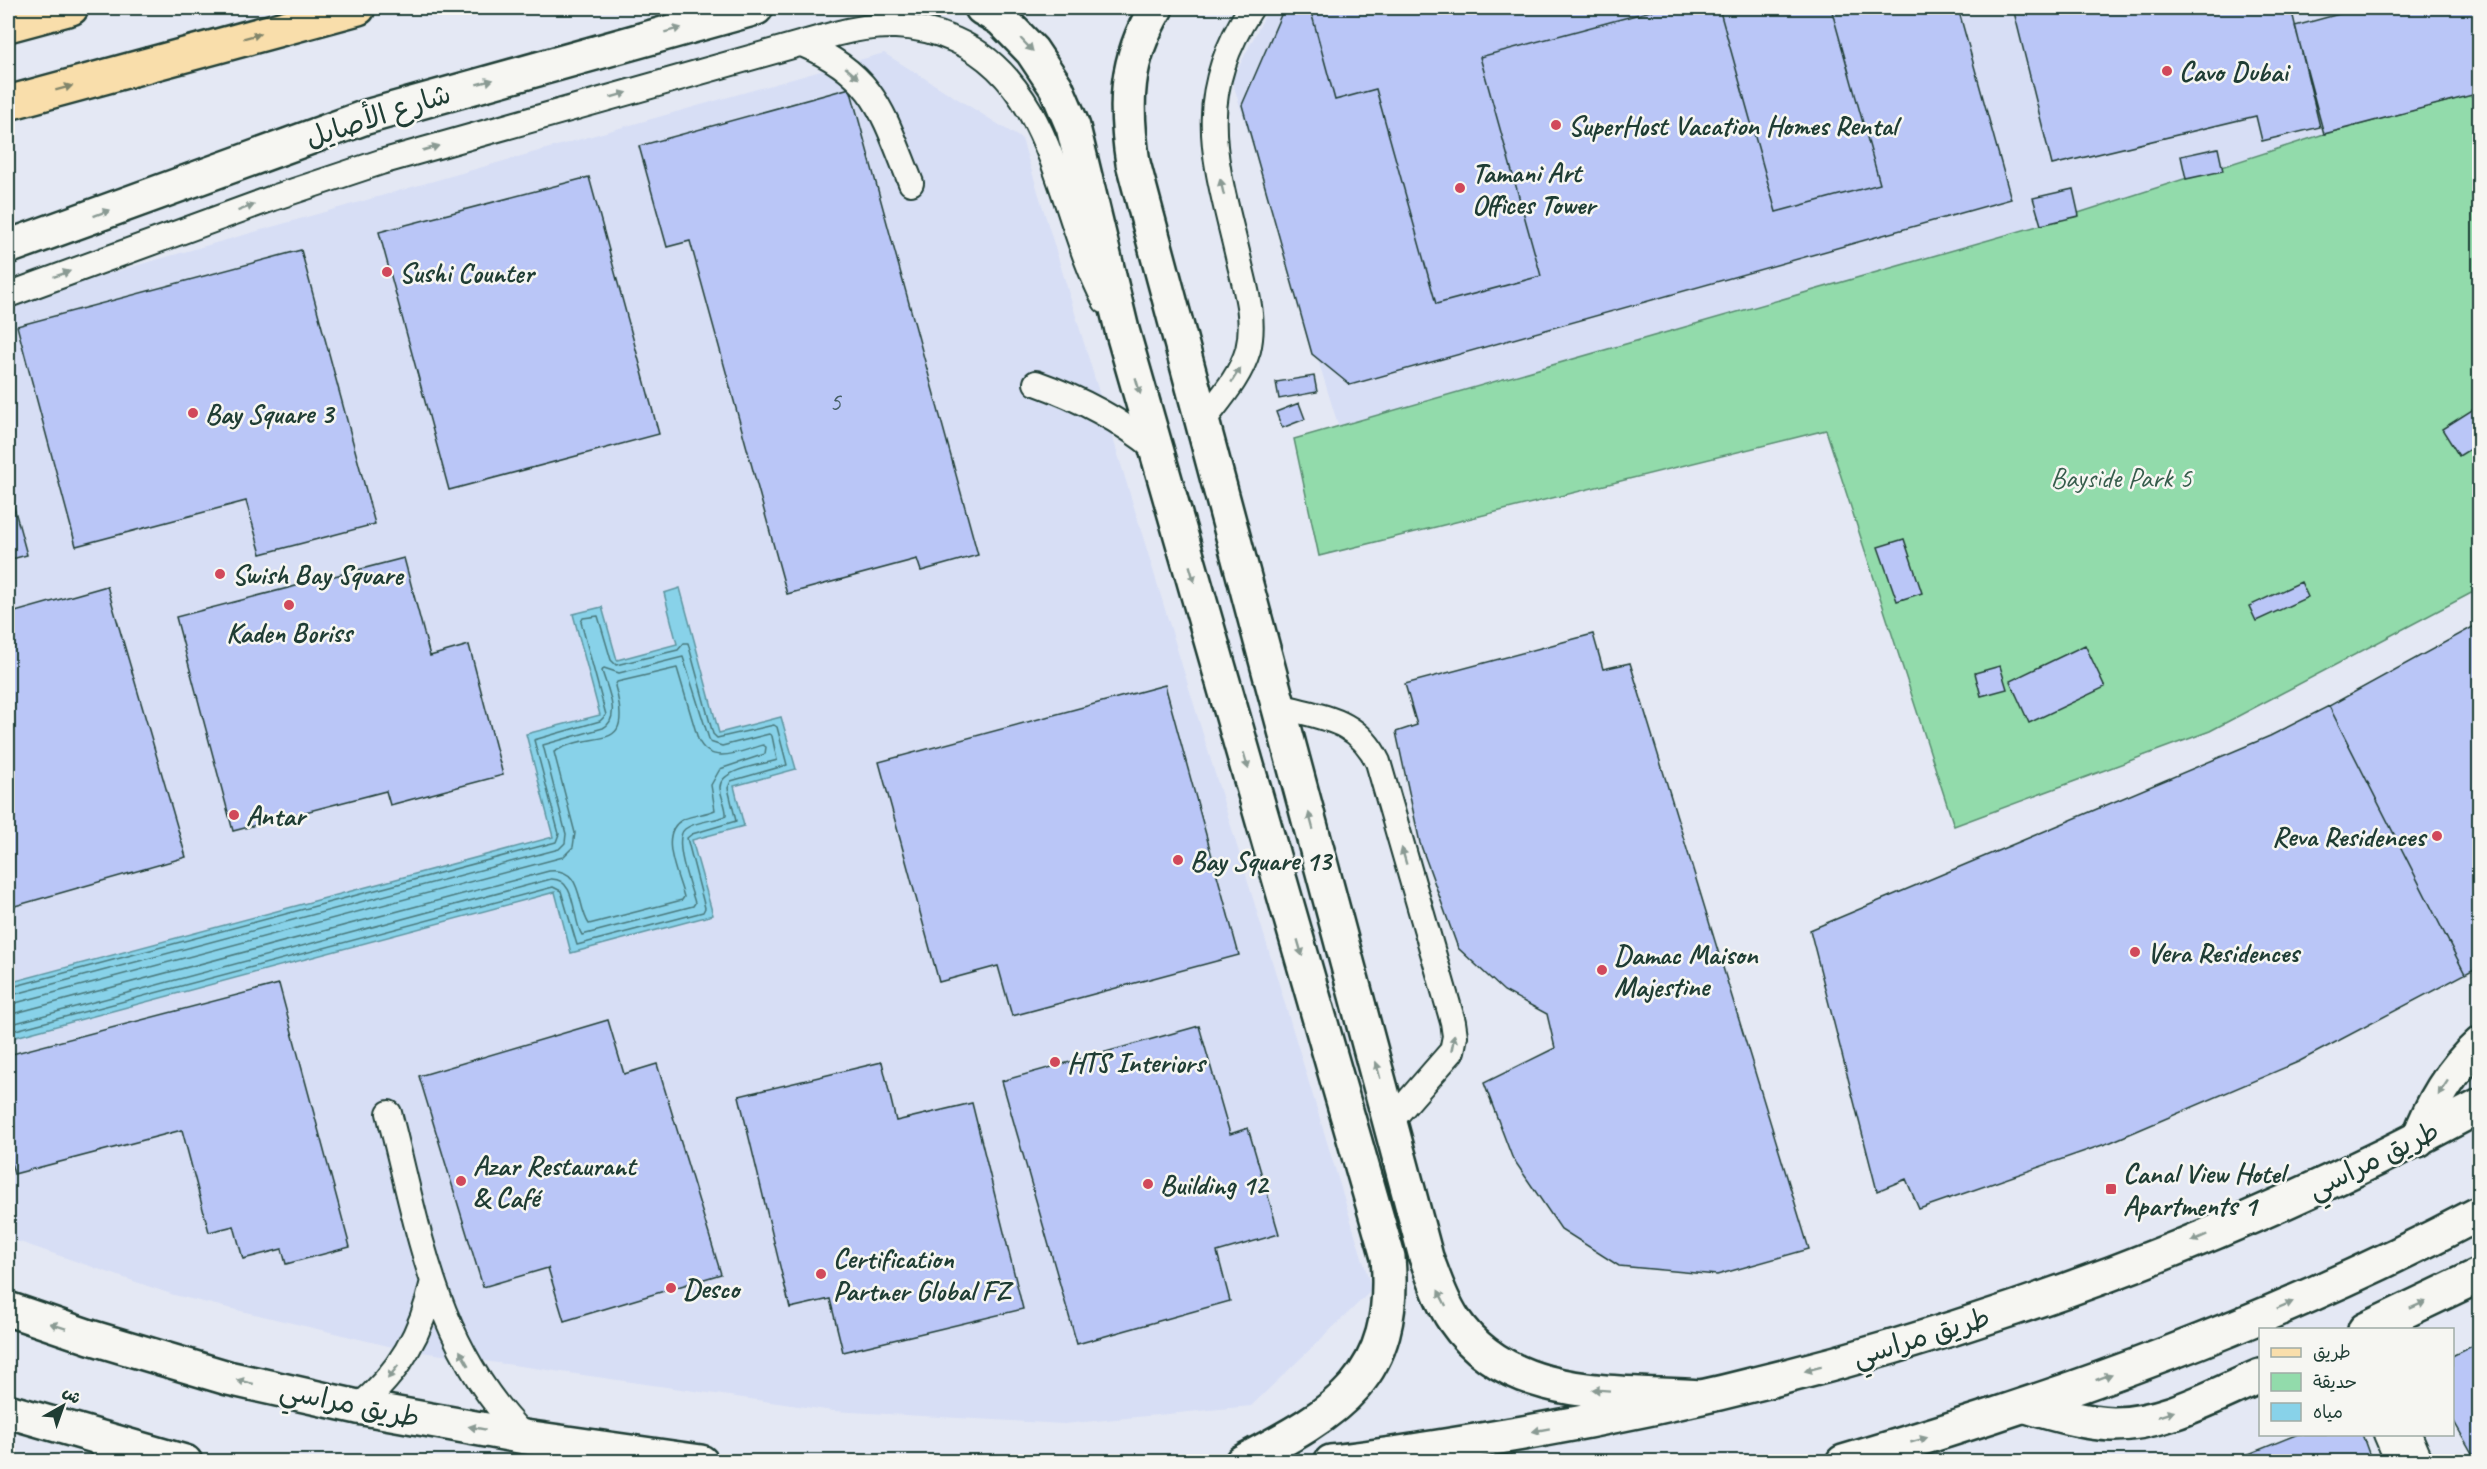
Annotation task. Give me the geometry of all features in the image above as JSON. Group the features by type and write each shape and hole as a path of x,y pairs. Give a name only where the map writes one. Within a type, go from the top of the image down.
{"main road":[{"path":"8,25 71,8"},
{"path":"8,103 358,8"}],"street":[{"name":"شارع الأصايل","path":"8,247 366,117 756,8"},
{"path":"982,8 1001,20 1032,51 1056,87 1073,127 1122,330 1388,1257 1390,1287 1387,1317 1379,1345 1365,1372 1347,1397 1324,1416 1242,1461"},
{"path":"1156,8 1134,57 1128,82 1127,122 1133,164 1426,1257 1438,1289 1453,1319 1475,1345 1502,1366 1534,1381 1567,1387 1701,1397"},
{"path":"2418,1140 2441,1090 2457,1068 2480,1044"},
{"name":"طريق مراسي","path":"1330,1461 1582,1423 1701,1397 1877,1351 2049,1294 2184,1245 2316,1188 2418,1140 2480,1106"},
{"path":"1843,1461 2026,1406 2204,1340 2349,1277 2480,1213"},
{"path":"2369,1328 2480,1275"},
{"name":"طريق مراسي","path":"8,1309 90,1337 228,1378 358,1407 525,1437 701,1461"},
{"path":"2026,1406 2086,1422 2114,1424 2142,1421 2191,1405 2259,1376"},
{"path":"8,1411 105,1449 185,1461"}],"lane":[{"path":"1202,423 1240,369 1251,335 1248,299 1212,138 1215,93 1227,50 1251,8"},
{"path":"8,295 273,198 381,162 868,26 903,25 937,32 969,46 997,66 1020,92 1037,122 1088,264 1109,310 1122,330"},
{"path":"802,44 824,53 863,82 878,101 911,183"},
{"path":"1036,383 1068,394 1100,410 1156,449"},
{"path":"1280,706 1340,723 1357,731 1370,744 1378,762 1453,1022 1455,1036 1452,1051 1444,1063 1391,1121"},
{"path":"389,1113 433,1281 459,1350 500,1412 525,1437"},
{"path":"358,1407 377,1391 408,1351 425,1313 433,1281"},
{"path":"2387,1436 2398,1461"},
{"path":"2410,1436 2421,1461"}],"shaded area":[{"path":"1269,8 2479,8 2479,93 2324,134 2041,225 1339,428 1232,80"},
{"path":"884,53 1022,139 1372,1290 1251,1406 1064,1424 833,1411 401,1349 174,1295 8,1238 8,302"}],"green space":[{"name":"Bayside Park 5","path":"2479,93 2479,589 2210,731 1954,826 1826,430 1319,556 1294,439 2041,225 2324,134"}],"water":[{"path":"680,588 719,733 781,717 796,769 734,786 744,826 692,840 713,915 571,953 555,892 8,1039 8,983 553,837 526,734 600,715 573,614 602,607 617,660 677,644 664,593"}],"building":[{"path":"1284,8 1958,8 2011,199 1350,385 1312,354 1242,105"},
{"name":"Tamani Art Offices Tower","path":"1310,8 1662,8 1480,57 1541,276 1436,304 1376,89 1335,100"},
{"path":"1719,8 1831,8 1880,184 1776,212"},
{"name":"Cavo Dubai","path":"2013,8 2291,8 2320,127 2262,141 2256,116 2052,165"},
{"path":"2361,8 2480,8 2480,93 2324,134 2295,26"},
{"path":"850,88 978,555 921,571 917,559 787,594 690,241 667,247 639,146"},
{"path":"2218,148 2223,171 2186,179 2181,156"},
{"path":"589,177 659,434 449,490 379,232"},
{"path":"2073,189 2079,216 2041,225 2033,198"},
{"name":"Bay Square 3","path":"301,250 375,524 261,554 246,501 76,546 17,326"},
{"path":"1314,376 1317,392 1279,399 1276,382"},
{"path":"1299,403 1305,419 1282,428 1276,412"},
{"path":"2480,405 2480,443 2459,456 2442,429"},
{"path":"8,485 27,555 8,560"},
{"path":"1904,539 1922,593 1897,601 1878,547"},
{"path":"404,558 430,656 469,645 503,775 390,805 386,791 233,831 176,617"},
{"path":"2301,582 2308,597 2256,621 2249,606"},
{"path":"107,586 186,857 8,908 8,614"},
{"name":"Reva Residences","path":"2480,623 2480,966 2465,974 2329,706"},
{"name":"Damac Maison Majestine","path":"1593,634 1603,669 1630,663 1809,1249 1717,1275 1619,1266 1561,1229 1512,1157 1484,1083 1555,1048 1547,1014 1504,991 1458,948 1420,843 1396,732 1417,725 1405,684"},
{"path":"2085,645 2105,687 2029,723 2010,681"},
{"path":"2000,666 2007,689 1981,696 1975,673"},
{"path":"1165,685 1239,955 1012,1016 998,966 939,982 879,762"},
{"name":"Vera Residences","path":"2329,706 2465,974 2298,1062 2111,1142 1919,1209 1906,1179 1877,1191 1810,930 2270,736"},
{"path":"279,984 350,1247 286,1264 282,1249 243,1259 234,1226 209,1232 182,1130 14,1174 8,1151 8,1055"},
{"path":"608,1020 624,1074 657,1064 721,1274 564,1321 548,1268 483,1287 419,1076"},
{"name":"Building 12","path":"1199,1026 1230,1134 1248,1128 1279,1234 1217,1252 1230,1301 1077,1344 1002,1081"},
{"path":"882,1062 896,1121 972,1103 1023,1309 843,1352 830,1299 790,1308 739,1096"},
{"path":"2480,1342 2480,1462 2477,1462 2454,1422 2454,1355"},
{"path":"2293,1436 2363,1436 2372,1462 2229,1462"}],"place":[{"name":"Cavo Dubai","path":"2167,71"},
{"name":"SuperHost Vacation Homes Rental","path":"1556,125"},
{"name":"Tamani Art Offices Tower","path":"1460,188"},
{"name":"Sushi Counter","path":"387,272"},
{"name":"Bay Square 3","path":"193,413"},
{"name":"Swish Bay Square","path":"220,574"},
{"name":"Kaden Boriss","path":"289,605"},
{"name":"Antar","path":"234,815"},
{"name":"Reva Residences","path":"2437,836"},
{"name":"Bay Square 13","path":"1178,860"},
{"name":"Vera Residences","path":"2135,952"},
{"name":"Damac Maison Majestine","path":"1602,970"},
{"name":"HTS Interiors","path":"1055,1062"},
{"name":"Azar Restaurant & Café","path":"461,1181"},
{"name":"Building 12","path":"1148,1184"},
{"name":"Canal View Hotel Apartments 1","path":"2111,1189"},
{"name":"Certification Partner Global FZ","path":"821,1274"},
{"name":"Desco","path":"671,1288"}]}
